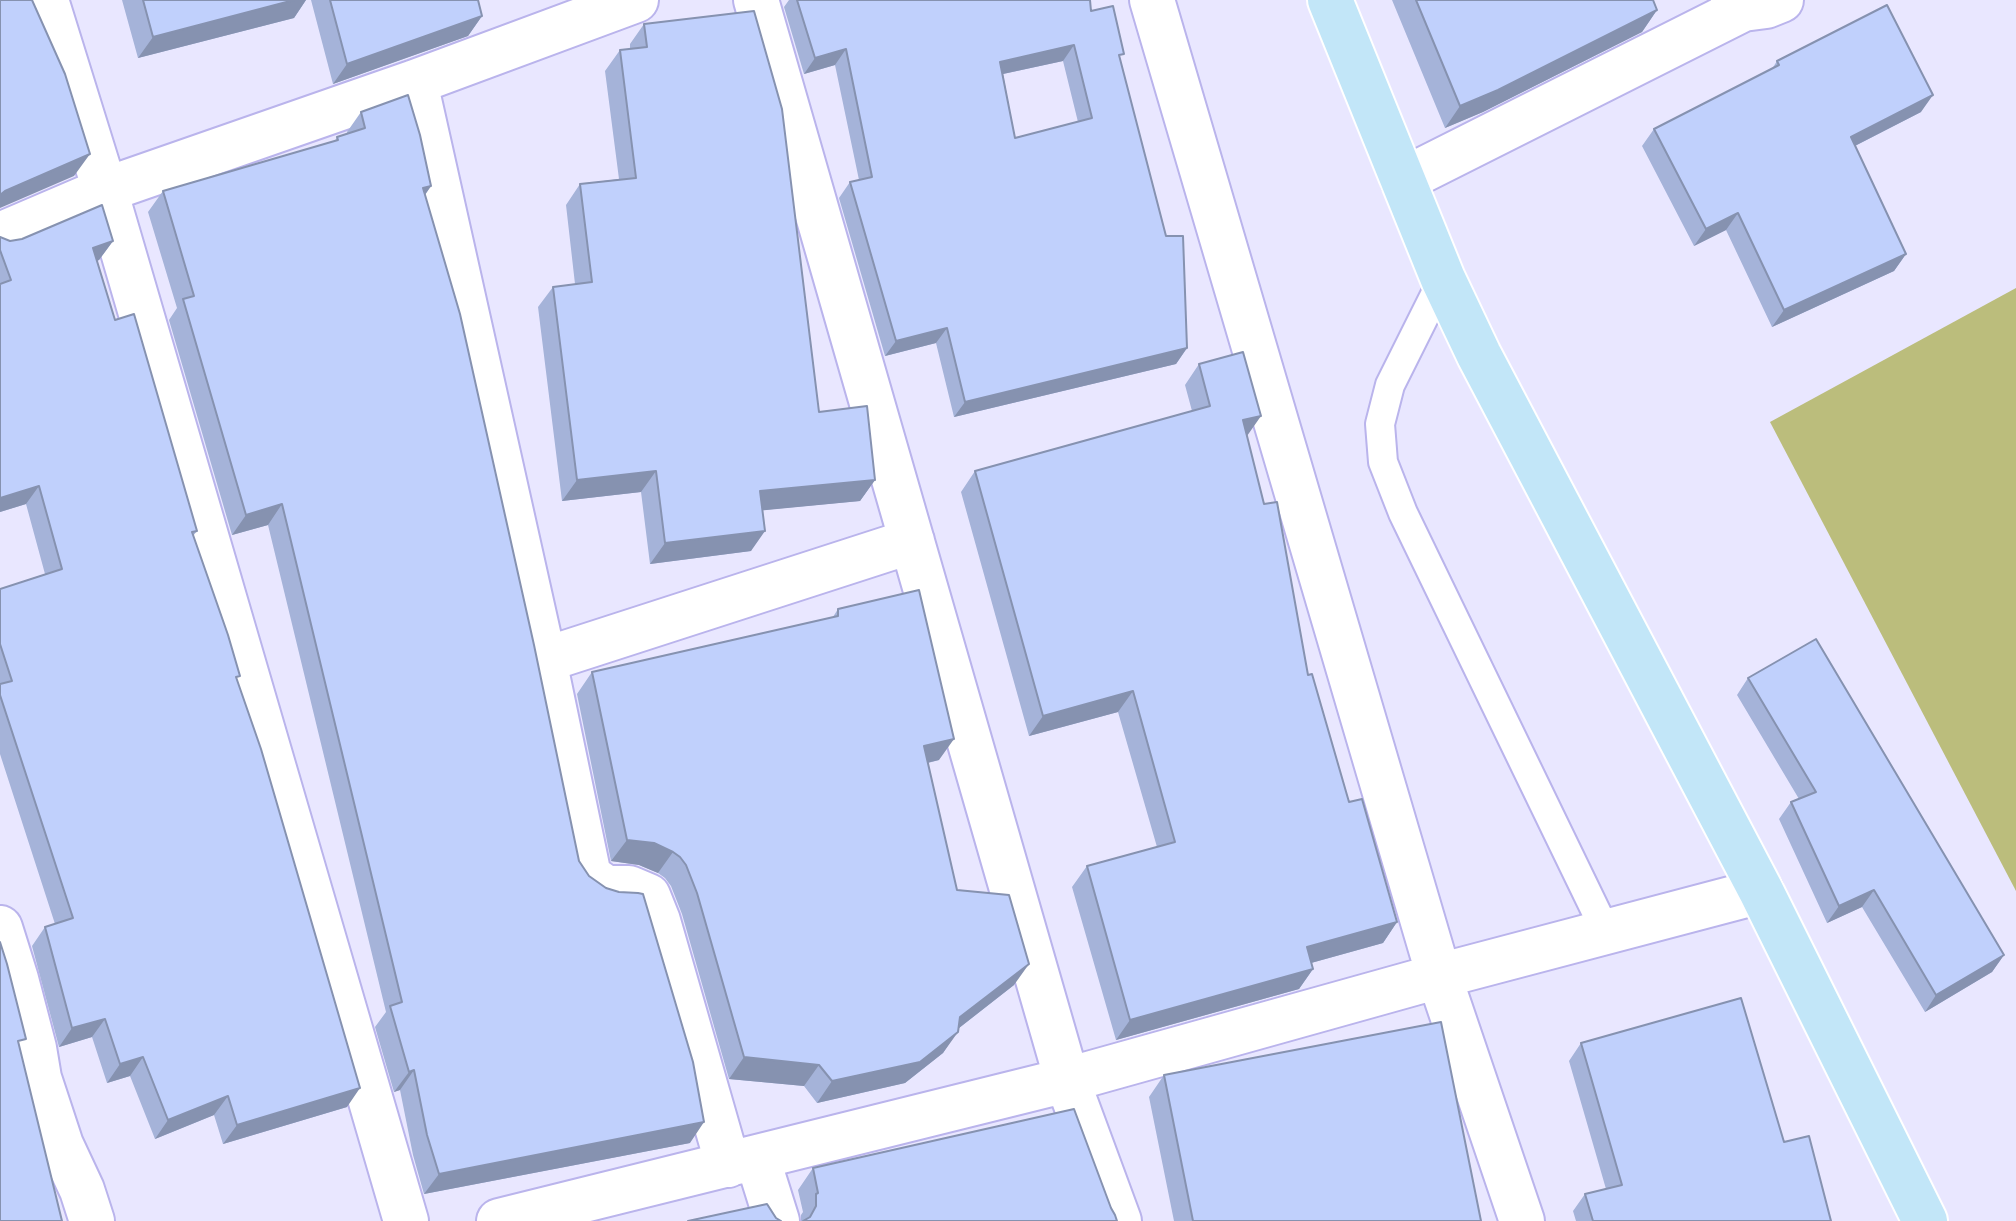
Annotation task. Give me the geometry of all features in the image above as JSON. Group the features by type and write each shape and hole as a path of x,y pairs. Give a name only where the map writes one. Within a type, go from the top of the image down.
{"main road":[{"path":"1330,0 1443,279 1479,355 1761,891 1925,1221"}],"street":[{"path":"46,0 105,190 406,1221"},
{"path":"0,235 105,190 415,82 636,0"},
{"path":"756,0 1067,1080 1119,1221"},
{"path":"1161,2 1439,976 1522,1221"},
{"path":"1403,180 1752,3"},
{"path":"415,82 589,876 606,888 629,888 648,896 742,1161 777,1221"},
{"path":"544,660 912,541"},
{"path":"499,1221 1067,1080 1439,976 1761,891"},
{"path":"0,928 34,1048 39,1078 61,1145 82,1190 92,1221"}],"lane":[{"path":"1443,279 1390,385 1380,424 1383,462 1403,513 1606,932"}],"green space":[{"path":"2016,288 2016,891 1770,422"}],"building":[{"path":"0,0 32,0 65,74 90,154 0,195"},
{"path":"143,0 294,0 153,37"},
{"path":"330,0 478,0 482,16 347,64"},
{"path":"797,0 1090,0 1091,11 1113,6 1124,54 1119,55 1166,236 1183,236 1187,348 965,402 947,328 896,341 850,182 872,177 846,49 815,58","holes":["1074,45 1092,118 1015,138 1000,62"]},
{"path":"1416,0 1653,0 1657,10 1460,106"},
{"path":"1887,5 1933,95 1851,137 1906,254 1784,310 1738,213 1706,229 1654,129"},
{"path":"754,11 782,109 819,412 867,406 875,480 760,491 765,531 665,543 656,471 577,480 553,287 592,282 580,184 636,178 620,50 647,47 644,24"},
{"path":"408,95 431,186 423,188 460,314 579,861 589,876 606,888 643,894 693,1062 704,1122 439,1174 427,1135 414,1070 409,1072 390,1006 402,1002 282,504 246,515 183,299 194,296 163,191 338,140 337,137 365,128 361,112"},
{"path":"102,205 113,241 93,248 115,320 134,314 197,531 192,532 228,635 240,676 236,677 261,749 360,1088 237,1125 228,1096 168,1120 143,1057 120,1064 105,1019 72,1028 45,927 73,918 0,695 0,684 12,681 0,644 0,589 62,569 39,486 0,498 0,284 11,280 0,250 0,237 10,241 22,239"},
{"path":"1243,352 1261,416 1243,420 1264,504 1277,502 1308,675 1312,674 1349,802 1362,799 1397,922 1307,947 1313,969 1130,1020 1087,866 1175,842 1133,691 1043,716 975,471 1210,406 1199,364"},
{"path":"919,590 954,739 924,746 957,890 1009,895 1029,964 960,1017 958,1032 920,1062 832,1081 819,1065 744,1057 697,893 686,865 673,852 654,843 627,840 592,672 838,616 838,609"},
{"path":"1816,639 2004,955 1936,995 1874,890 1839,906 1791,802 1816,792 1748,678"},
{"path":"0,942 26,1039 18,1041 62,1221 0,1221"},
{"path":"1741,998 1784,1142 1809,1136 1831,1221 1593,1221 1585,1194 1622,1185 1581,1043"},
{"path":"1441,1022 1481,1221 1193,1221 1164,1075"},
{"path":"1074,1109 1117,1221 803,1221 810,1217 816,1206 818,1193 813,1168"},
{"path":"767,1204 781,1221 688,1221"}]}
